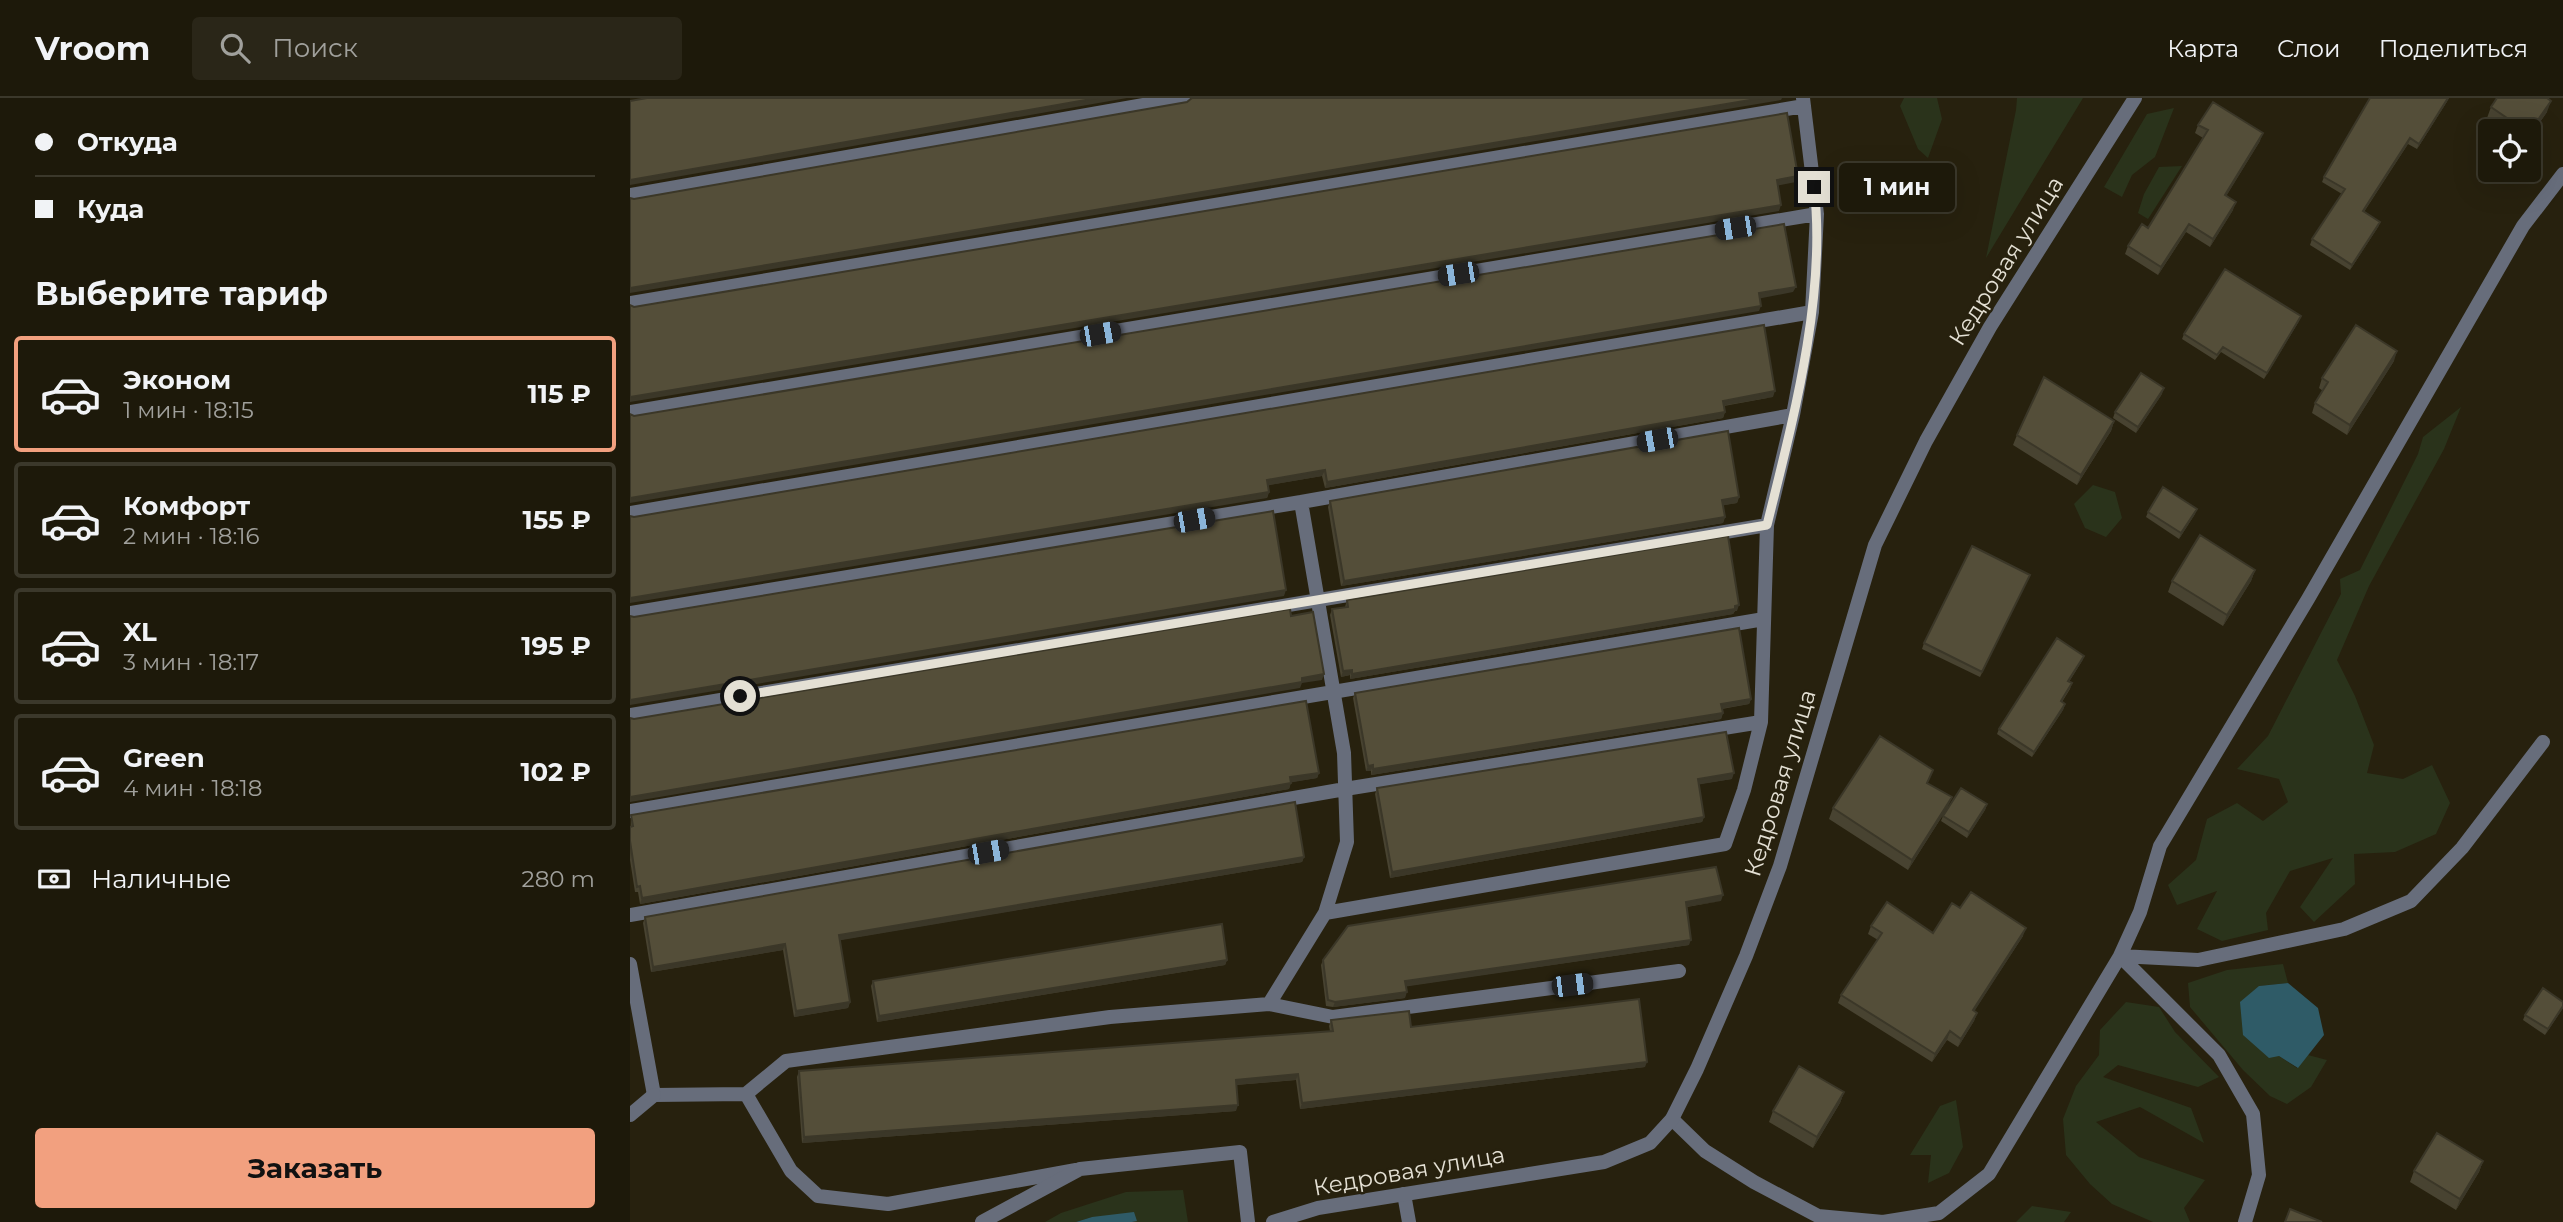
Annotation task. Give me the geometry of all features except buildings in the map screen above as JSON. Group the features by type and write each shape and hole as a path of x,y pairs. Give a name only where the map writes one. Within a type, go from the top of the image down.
{"street":[{"path":"630,195 1182,98"},
{"name":"Кедровая улица","path":"1273,1222 1318,1208 1604,1162 1650,1143 1672,1119 1708,1044 1780,866 1875,545 1926,441 1990,327 2135,98"},
{"path":"630,303 1803,102 1817,214 1812,312 1793,415 1767,525 1761,722 1744,790 1725,844 1325,913"},
{"path":"1672,1119 1706,1151 1754,1182 1818,1216 1883,1222 1939,1213 1989,1174 2120,956 2140,912 2160,846 2390,460 2523,226 2563,174"},
{"path":"630,412 1817,214"},
{"path":"630,513 1812,312"},
{"path":"630,613 1301,502 1793,415"},
{"path":"1269,1004 1325,913 1347,842 1343,753 1301,502"},
{"path":"630,715 1767,525"},
{"path":"630,811 1764,619"},
{"path":"630,915 1345,789 1761,722"},
{"path":"2120,956 2199,960 2344,929 2411,901 2462,848 2543,743"},
{"path":"2120,956 2219,1055 2253,1114 2259,1175 2245,1222"},
{"path":"630,964 654,1095"},
{"path":"630,1115 654,1095 746,1094 786,1061 1110,1017 1269,1004 1332,1017 1679,971"},
{"path":"746,1094 791,1171 818,1196 888,1204 1080,1169 1240,1152 1248,1222"},
{"path":"982,1222 1080,1169"},
{"path":"1404,1194 1409,1222"}],"green space":[{"path":"1904,98 1937,98 1942,119 1928,158 1918,149 1900,106"},
{"path":"2017,98 2083,98 1986,258 2016,110"},
{"path":"2174,108 2155,157 2132,175 2122,197 2104,187 2147,114"},
{"path":"2182,166 2148,219 2138,213 2144,194 2159,167"},
{"path":"2461,407 2444,449 2369,586 2337,660 2355,696 2374,745 2367,773 2403,779 2432,765 2450,803 2436,834 2395,852 2354,854 2355,884 2314,922 2300,907 2333,858 2290,871 2266,913 2268,930 2222,941 2197,929 2217,891 2177,905 2168,885 2196,860 2207,819 2237,803 2263,821 2288,802 2279,779 2237,769 2268,736 2341,594 2340,579 2360,570 2418,454 2423,437"},
{"path":"2093,485 2115,492 2122,518 2106,537 2085,528 2074,504"},
{"path":"2283,964 2288,983 2259,986 2279,1056 2297,1068 2308,1055 2327,1060 2311,1087 2287,1104 2270,1096 2243,1070 2190,1007 2188,983 2227,970"},
{"path":"2126,1002 2159,1007 2175,1032 2219,1077 2198,1087 2118,1065 2103,1077 2191,1108 2204,1143 2140,1107 2096,1122 2139,1157 2205,1180 2184,1208 2190,1222 2153,1222 2112,1204 2090,1184 2066,1155 2063,1119 2076,1086 2099,1055 2100,1030"},
{"path":"1956,1100 1963,1147 1949,1173 1928,1183 1931,1155 1910,1155 1940,1106"},
{"path":"1183,1190 1188,1222 1132,1222 1137,1220 1092,1217 1076,1222 1045,1222 1061,1213 1126,1192"},
{"path":"2032,1206 2071,1212 2064,1222 2016,1222"}],"water":[{"path":"2288,983 2318,1008 2324,1035 2298,1068 2279,1056 2269,1058 2243,1035 2240,1002 2259,986"},
{"path":"1134,1212 1137,1221 1132,1222 1076,1222 1092,1217"}],"route":[{"path":"740,696 1767,525 1793,415 1812,312 1817,214 1814,187"}]}
